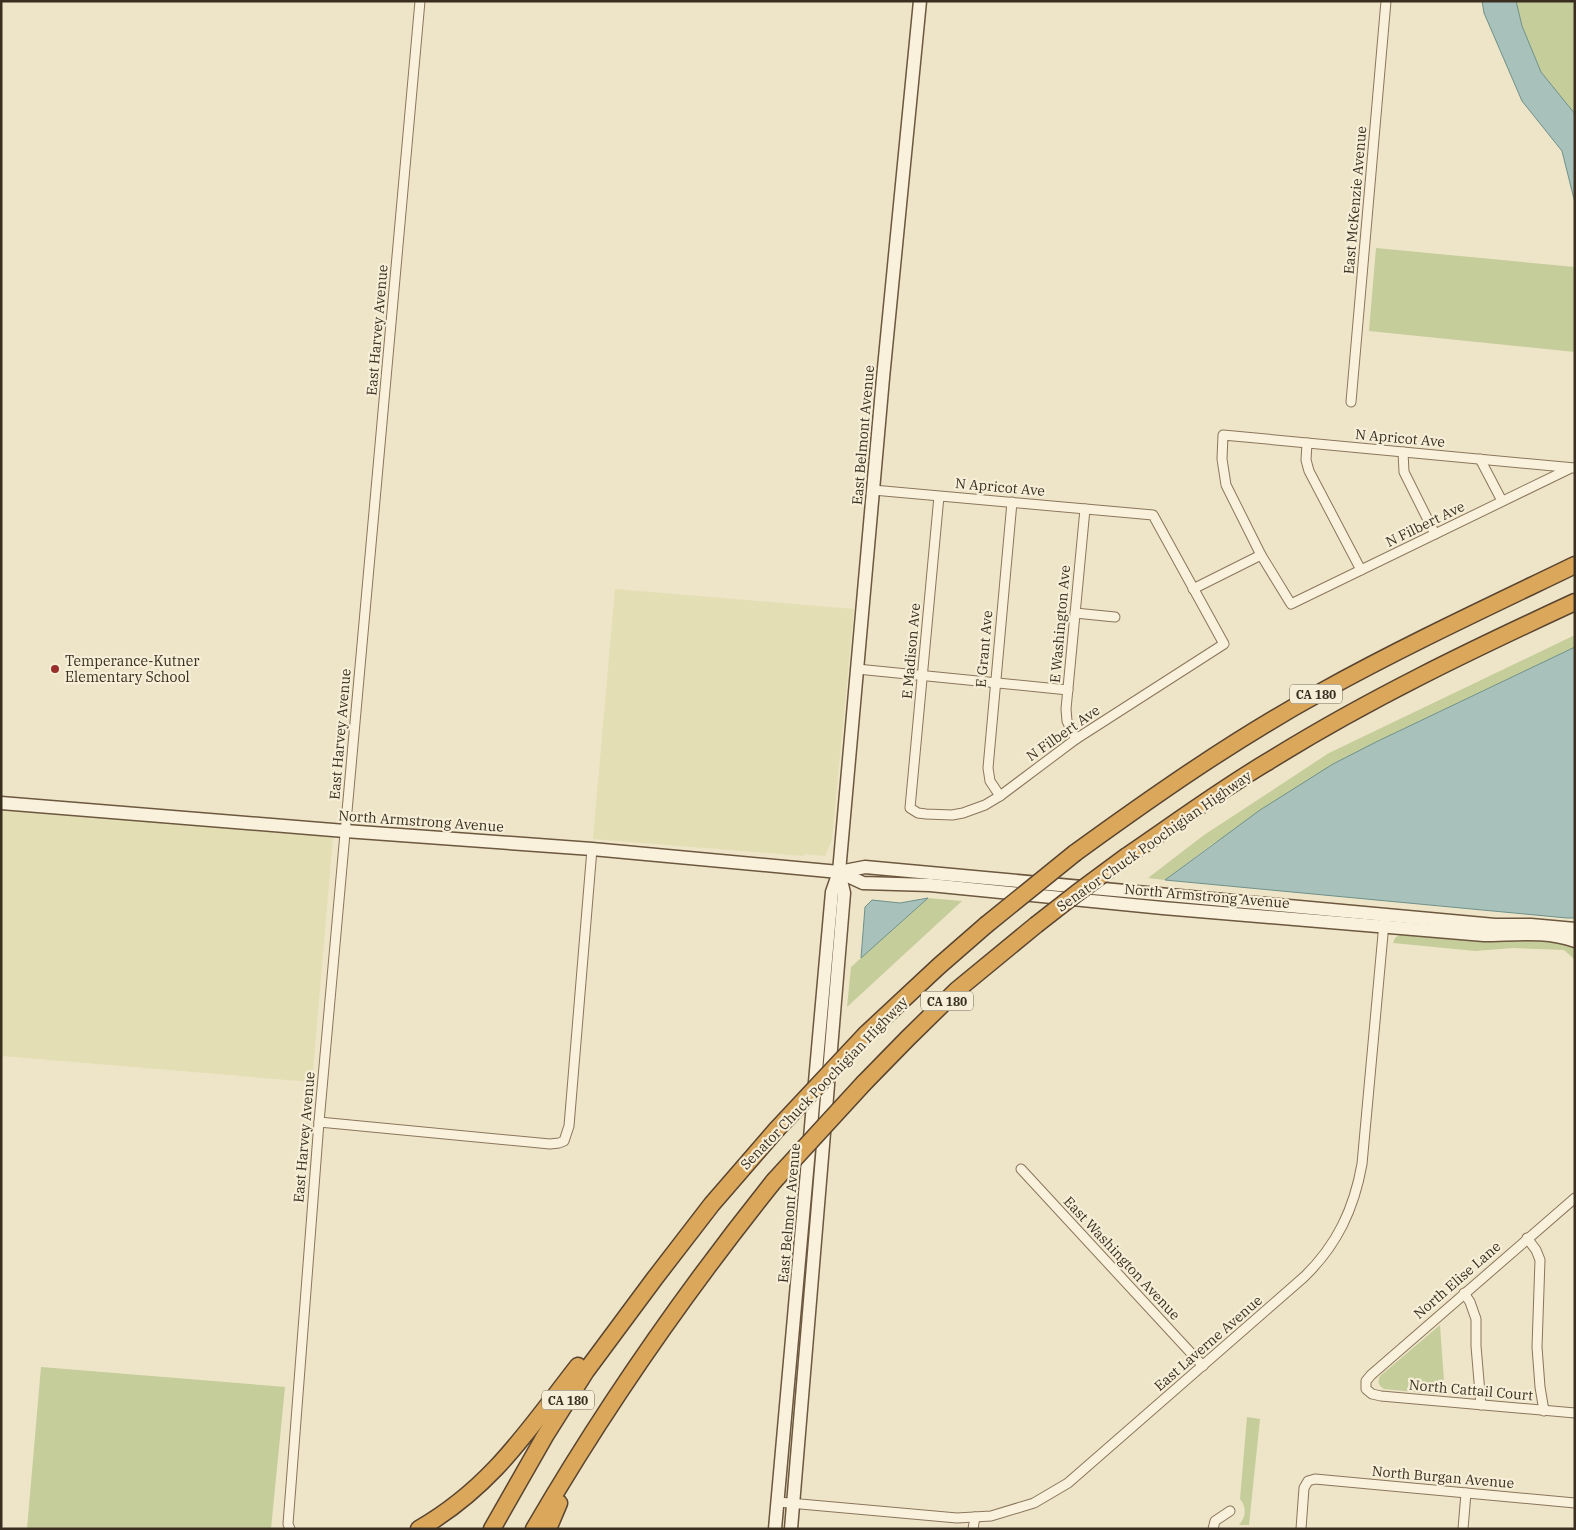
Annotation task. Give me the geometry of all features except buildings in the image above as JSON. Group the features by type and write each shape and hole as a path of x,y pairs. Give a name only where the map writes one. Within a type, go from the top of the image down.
{"highway":[{"name":"Senator Chuck Poochigian Highway","path":"492,1529 545,1436 586,1371 712,1204 777,1129 866,1034 939,966 1075,853 1206,761 1321,692 1430,635 1575,566"},
{"name":"Senator Chuck Poochigian Highway","path":"534,1529 565,1476 627,1381 696,1282 774,1182 864,1083 957,990 1077,893 1127,856 1260,766 1311,735 1414,679 1575,602"},
{"path":"419,1529 464,1499 493,1472 525,1436 618,1316 655,1278"},
{"path":"548,1529 570,1484 627,1381"}],"main road":[{"name":"East Belmont Avenue","path":"774,1529 778,1502 832,892 839,872 873,490 920,1"},
{"name":"North Armstrong Avenue","path":"1,803 592,849 839,872 863,883 930,885 1163,908 1384,921 1531,925 1575,929"},
{"name":"East Belmont Avenue","path":"791,1529 844,892 839,872"},
{"name":"North Armstrong Avenue","path":"1384,921 1484,935 1531,934 1558,936 1575,941"}],"street":[{"name":"East Harvey Avenue","path":"290,1529 288,1524 319,1122 420,1"},
{"name":"East McKenzie Avenue","path":"1351,402 1386,1"},
{"name":"N Apricot Ave","path":"1261,555 1226,485 1222,459 1223,435 1573,468"},
{"path":"1307,443 1306,460 1309,471 1361,570"},
{"path":"1403,452 1404,472 1435,534"},
{"path":"1480,459 1502,501"},
{"name":"N Filbert Ave","path":"1261,555 1290,604 1573,468"},
{"name":"N Apricot Ave","path":"873,490 1154,516 1193,589"},
{"name":"E Madison Ave","path":"910,808 938,496"},
{"name":"E Grant Ave","path":"1000,796 990,781 988,768 1012,502"},
{"name":"E Washington Ave","path":"1076,739 1067,720 1066,709 1085,509"},
{"path":"1193,589 1261,555"},
{"name":"N Filbert Ave","path":"910,808 918,813 952,815 984,805 1000,796 1076,739 1224,644 1193,589"},
{"path":"1076,613 1115,617"},
{"path":"857,669 1068,690"},
{"path":"319,1122 550,1144 559,1144 564,1141 569,1126 592,849"},
{"name":"East Laverne Avenue","path":"778,1502 957,1518 992,1516 1034,1504 1068,1484 1311,1270 1337,1236 1354,1201 1362,1164 1384,921"},
{"name":"East Washington Avenue","path":"1021,1168 1203,1366"},
{"name":"North Elise Lane","path":"1366,1389 1366,1381 1370,1375 1575,1198"},
{"path":"1527,1238 1536,1250 1540,1260 1537,1346 1540,1388 1544,1411"},
{"path":"1464,1293 1470,1302 1476,1319 1476,1346 1481,1405"},
{"name":"North Cattail Court","path":"1366,1389 1372,1394 1381,1396 1575,1414"},
{"name":"North Burgan Avenue","path":"1301,1529 1304,1488 1308,1481 1315,1479 1575,1502"},
{"path":"1463,1529 1466,1493"},
{"path":"1212,1529 1215,1521 1230,1511"},
{"path":"973,1529 975,1517"}],"shaded area":[{"path":"615,589 854,609 832,839 825,856 804,854 804,856 593,839"},
{"path":"1,810 333,837 312,1082 1,1056"}],"green space":[{"path":"1516,1 1575,1 1575,114 1541,72 1522,26"},
{"path":"1376,248 1575,267 1575,352 1369,331"},
{"path":"1575,635 1575,647 1376,742 1211,845 1165,880 1148,878 1204,835 1329,753"},
{"path":"928,898 962,901 847,1007 851,967"},
{"path":"1401,934 1483,942 1530,939 1555,940 1575,948 1575,962 1564,950 1513,948 1475,951 1393,943 1395,938"},
{"path":"1440,1325 1445,1395 1384,1389 1381,1387 1379,1384 1380,1376"},
{"path":"41,1367 285,1387 271,1529 27,1529"},
{"path":"1247,1417 1260,1419 1249,1525 1239,1525 1245,1512 1240,1499"}],"water":[{"path":"1482,1 1516,1 1522,26 1541,72 1575,114 1575,203 1562,151 1522,101 1484,13"},
{"path":"1575,647 1575,918 1165,880 1260,810 1333,764"},
{"path":"928,898 861,958 865,907 872,900 900,903"}],"place":[{"name":"Temperance-Kutner Elementary School","path":"55,669"}]}
